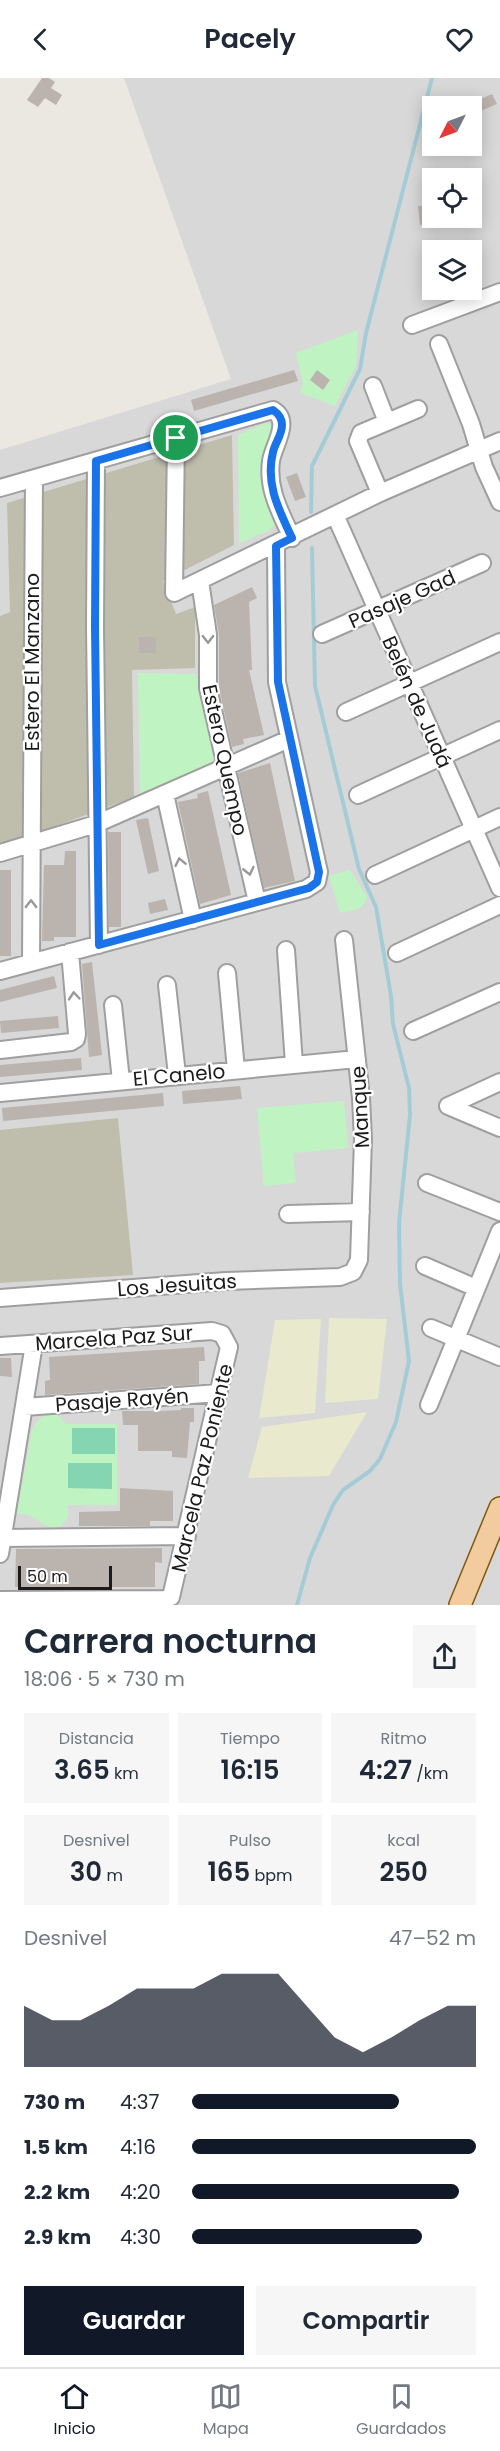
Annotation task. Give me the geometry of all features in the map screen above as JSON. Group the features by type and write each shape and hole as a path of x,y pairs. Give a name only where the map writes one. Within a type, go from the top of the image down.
{"main road":[{"path":"460,1605 500,1508"}],"street":[{"path":"412,326 500,292"},
{"path":"439,344 500,502"},
{"path":"373,386 387,422"},
{"path":"380,493 358,441 358,436 418,409"},
{"path":"0,488 273,410 280,417 282,427 273,452 271,485 292,538"},
{"path":"176,438 174,593 336,517 380,493 500,441"},
{"path":"96,461 96,824 99,945"},
{"name":"Estero El Manzano","path":"31,963 34,479"},
{"name":"Belén de Judá","path":"336,517 500,888"},
{"path":"0,971 309,888 317,882 319,872 276,674 276,546"},
{"name":"Pasaje Gad","path":"322,634 482,563"},
{"name":"Estero Quempo","path":"200,581 208,635 208,688 257,902"},
{"path":"346,712 500,642"},
{"path":"358,795 500,730"},
{"path":"0,853 96,824 289,740"},
{"path":"165,794 193,920"},
{"path":"375,875 500,817"},
{"path":"397,953 500,905"},
{"name":"Manque","path":"344,940 363,1139 359,1260 353,1272"},
{"path":"286,950 294,1064"},
{"path":"0,1050 71,1042 76,1039 70,952"},
{"path":"227,973 236,1070"},
{"path":"167,985 177,1075"},
{"path":"413,1031 500,992"},
{"path":"113,1005 121,1081"},
{"name":"El Canelo","path":"0,1093 357,1059"},
{"path":"500,1082 448,1106 500,1128"},
{"path":"427,1183 500,1212"},
{"path":"288,1214 361,1212"},
{"path":"429,1404 500,1231"},
{"path":"425,1266 477,1288"},
{"name":"Los Jesuitas","path":"0,1298 226,1281 340,1277 353,1272"},
{"path":"431,1328 500,1357"},
{"name":"Marcela Paz Sur","path":"0,1346 212,1332 217,1332 226,1338"},
{"name":"Marcela Paz Poniente","path":"0,1600 171,1598 229,1347 226,1338"},
{"path":"34,1344 1,1546 187,1536"},
{"name":"Pasaje Rayén","path":"24,1407 219,1393"}],"shaded area":[{"path":"124,78 500,78 500,1605 0,1605 0,450 231,379"},
{"path":"232,435 234,545 163,581 176,614 195,607 195,668 132,670 134,797 0,847 0,616 10,612 7,503"},
{"path":"118,1118 133,1275 0,1283 0,1130"}],"green space":[{"path":"358,330 356,366 335,406 300,393 303,383 296,353"},
{"path":"266,423 272,425 274,431 261,463 260,480 275,525 268,531 239,543 238,435"},
{"path":"138,673 196,674 213,757 208,767 140,797"},
{"path":"350,870 367,897 360,907 340,913 329,876"},
{"path":"344,1101 348,1148 293,1153 296,1183 264,1186 257,1108"},
{"path":"329,1318 387,1319 378,1399 325,1403"},
{"path":"321,1319 315,1413 259,1418 275,1320"},
{"path":"367,1412 329,1476 248,1478 262,1427"},
{"path":"52,1414 59,1416 66,1424 117,1424 117,1505 68,1505 68,1517 61,1526 50,1528 31,1516 17,1513 32,1430 40,1419"},
{"path":"72,1428 115,1428 115,1454 72,1454"},
{"path":"68,1463 112,1463 112,1489 68,1488"}],"building":[{"path":"42,78 49,78 55,82 51,88 62,95 56,105 45,98 38,107 27,100"},
{"path":"492,94 497,104 482,110 482,98"},
{"path":"418,206 422,206 422,225 420,225"},
{"path":"294,370 298,381 194,411 191,400"},
{"path":"317,370 330,380 323,390 310,380"},
{"path":"297,473 306,497 295,501 286,477"},
{"path":"252,587 257,598 249,602 252,670 249,670 264,735 243,739 244,744 232,747 219,688 219,635 214,605"},
{"path":"139,637 156,637 156,653 139,653"},
{"path":"270,763 295,881 264,888 238,773"},
{"path":"208,791 231,895 200,904 178,802 198,798 197,794"},
{"path":"148,818 159,871 148,874 136,820"},
{"path":"108,832 121,832 121,927 109,927"},
{"path":"65,851 76,851 76,937 54,937 54,941 42,941 44,865 64,865"},
{"path":"0,870 11,870 11,956 0,956"},
{"path":"165,899 168,910 150,914 148,903"},
{"path":"92,962 102,1055 89,1057 82,964"},
{"path":"54,976 57,988 0,1002 0,990"},
{"path":"58,1016 59,1028 1,1033 0,1021"},
{"path":"81,1058 82,1070 0,1077 0,1065"},
{"path":"240,1086 242,1099 183,1104 182,1091"},
{"path":"163,1093 164,1106 3,1121 2,1108"},
{"path":"204,1347 205,1361 199,1361 199,1384 45,1395 45,1381 50,1380 49,1357"},
{"path":"0,1358 11,1358 12,1377 0,1376"},
{"path":"181,1408 194,1408 194,1422 190,1422 187,1458 172,1457 172,1451 138,1451 138,1425 123,1425 122,1411 181,1410"},
{"path":"120,1488 173,1491 173,1521 150,1521 150,1526 79,1526 79,1512 120,1511"},
{"path":"162,1548 162,1563 155,1562 155,1587 15,1587 16,1549"}],"waterway":[{"path":"311,512 312,466 360,369 366,333 432,78"},
{"path":"297,1605 310,1558 333,1505 343,1490 370,1471 380,1459 396,1422 409,1361 400,1284 399,1223 410,1115 409,1088 393,1024 391,996 376,907 359,869 315,686 312,548"}],"route":[{"path":"273,410 282,422 271,463 271,485 292,538 276,546 276,674 319,872 317,882 309,888 99,945 96,824 96,461 176,438 273,410"}]}
